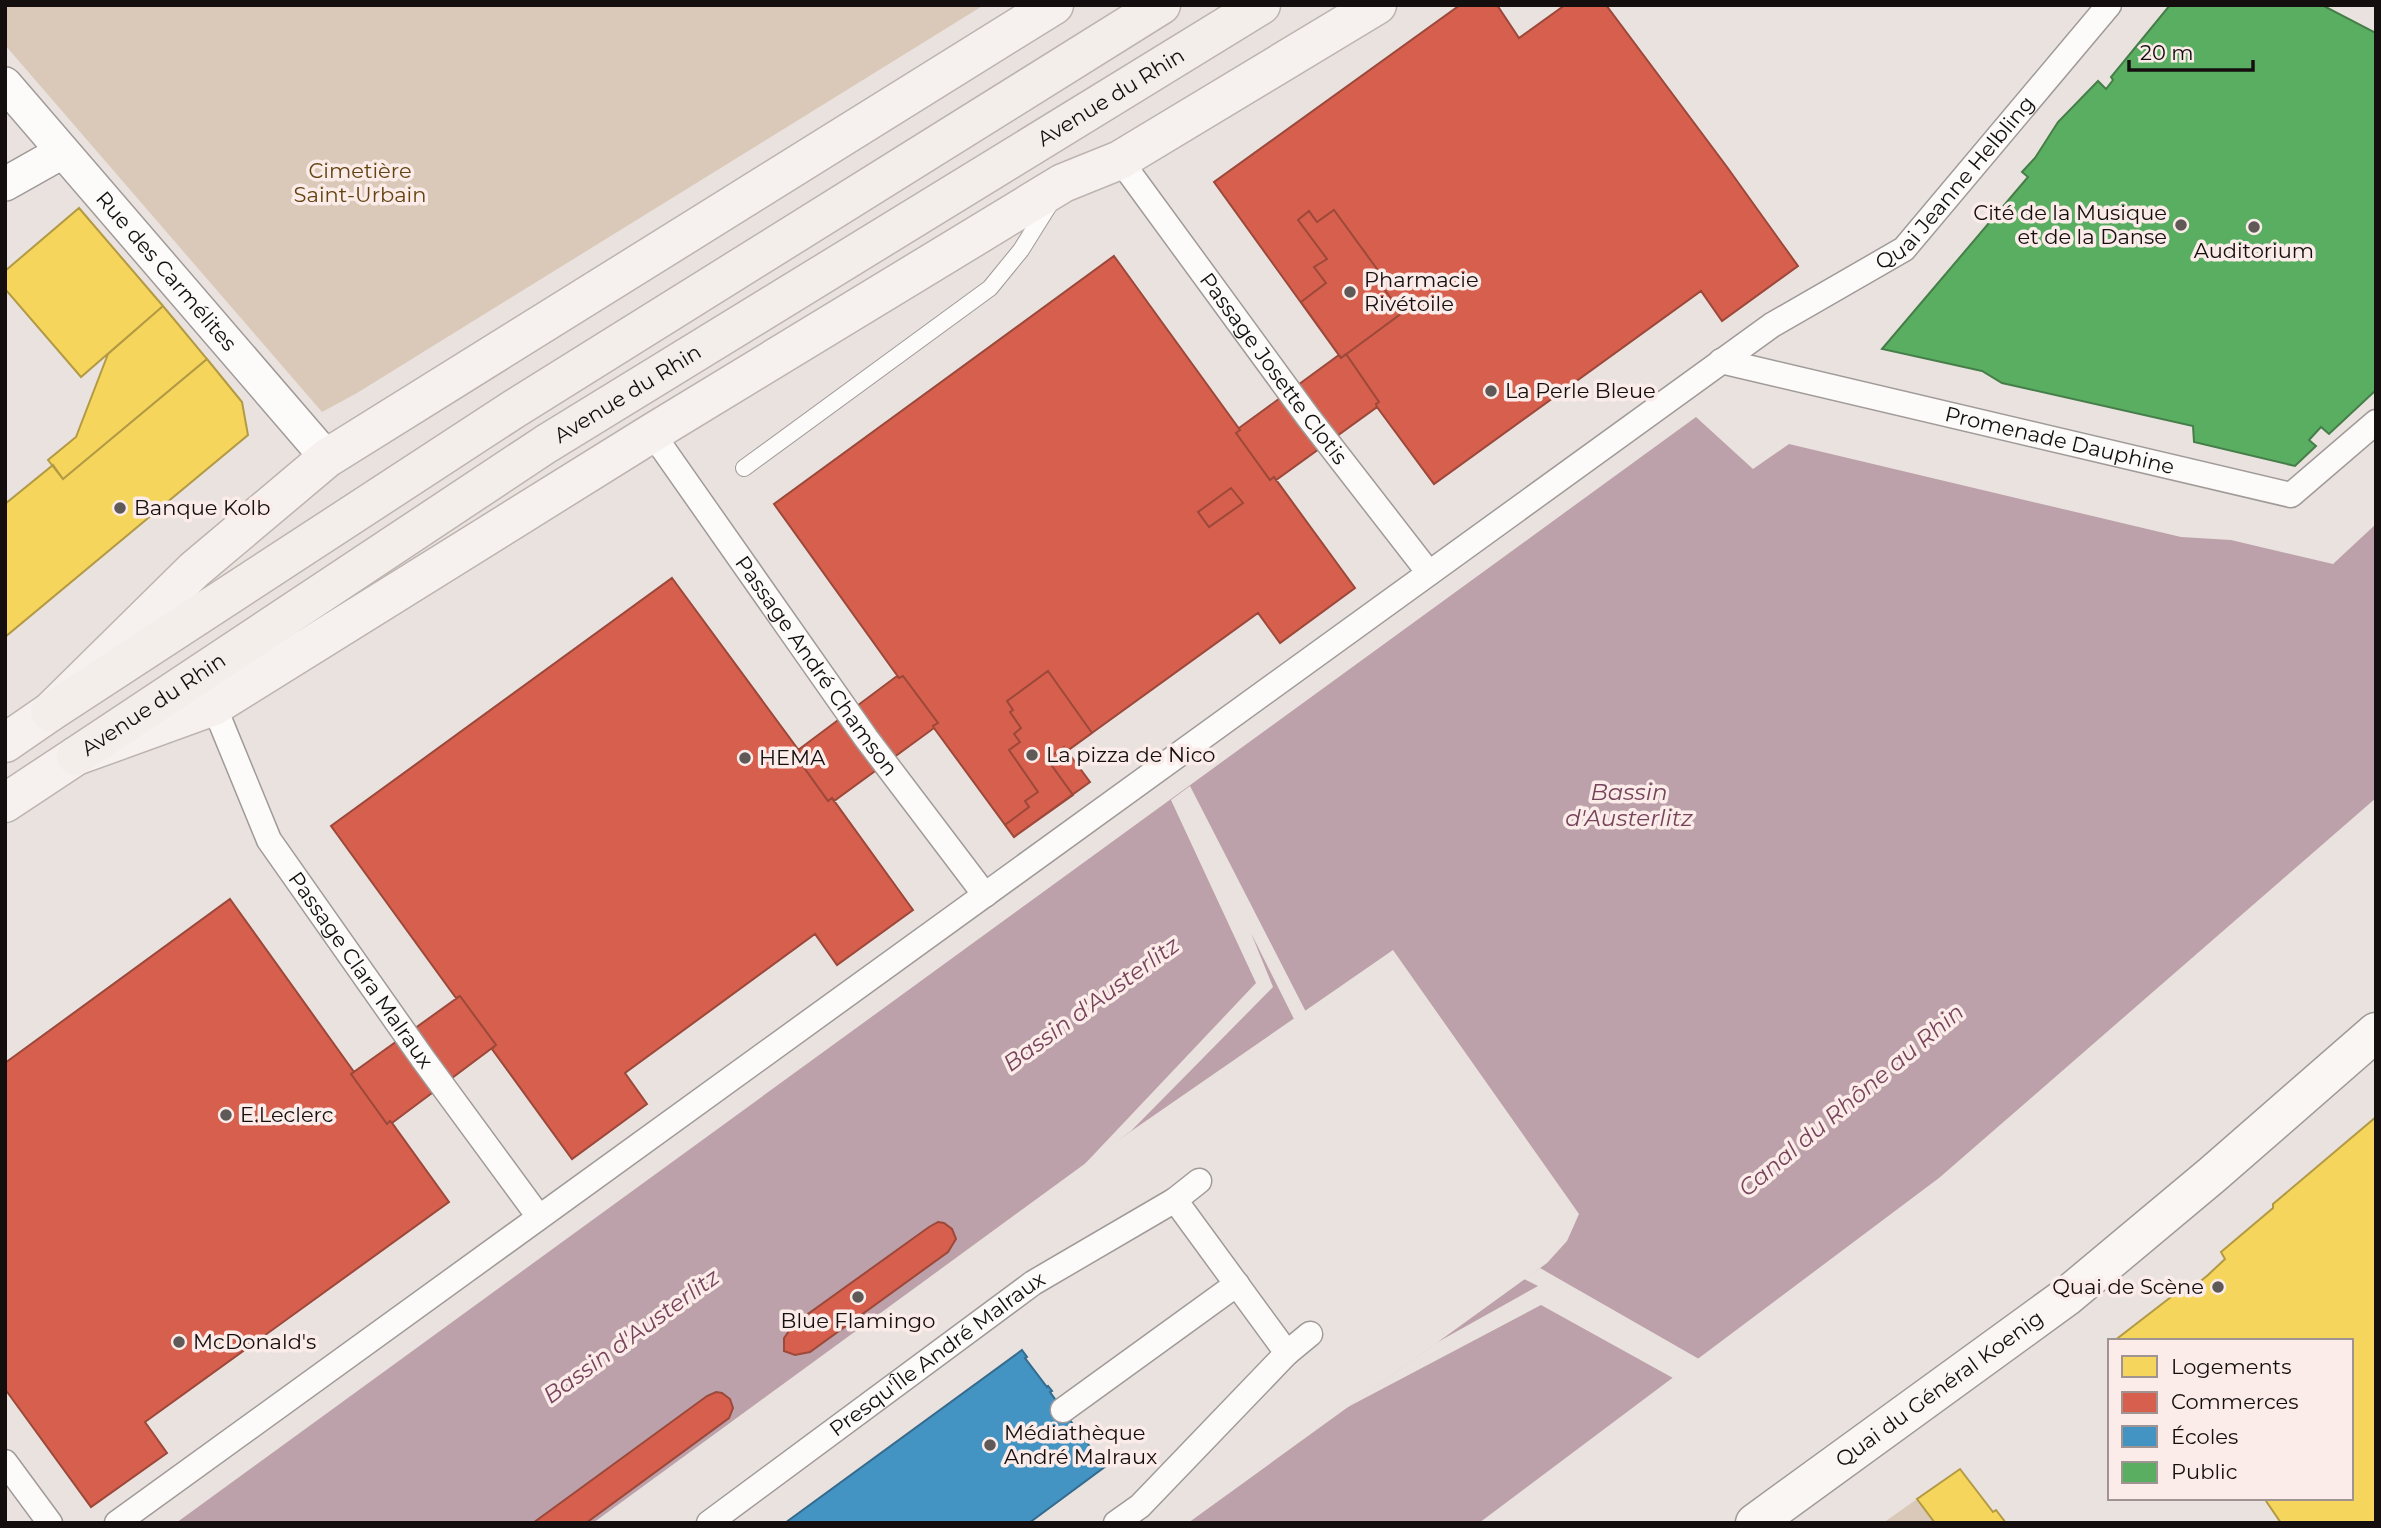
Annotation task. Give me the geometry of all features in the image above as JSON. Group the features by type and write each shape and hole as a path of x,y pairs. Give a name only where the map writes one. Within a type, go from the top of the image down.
{"highway":[{"path":"50,712 514,409 1161,5"},
{"name":"Avenue du Rhin","path":"76,756 546,444 1261,5"}],"main road":[{"path":"5,743 50,712 194,570 327,458 1054,5"},
{"path":"76,756 214,706 652,433 1063,183 1120,160 1377,5"},
{"name":"Avenue du Rhin","path":"5,803 76,756"},
{"name":"Quai du Général Koenig","path":"1755,1523 2066,1297 2376,1032"}],"street":[{"name":"Quai Jeanne Helbling","path":"117,1523 1721,361 1772,325 1904,249 2109,5"},
{"name":"Rue des Carmélites","path":"5,84 327,458"},
{"path":"5,184 62,152"},
{"name":"Passage Josette Clotis","path":"1120,160 1308,417 1429,573"},
{"name":"Promenade Dauphine","path":"1721,361 2291,495 2376,422"},
{"name":"Passage André Chamson","path":"652,433 866,738 985,895"},
{"name":"Passage Clara Malraux","path":"214,706 269,840 415,1048 539,1217"},
{"name":"Presqu'Île André Malraux","path":"709,1523 1033,1283 1175,1200 1199,1181"},
{"path":"1175,1200 1287,1353"},
{"path":"1063,1410 1237,1284"},
{"path":"1116,1523 1140,1506 1287,1353 1310,1334"},
{"path":"5,1462 50,1523"}],"lane":[{"path":"744,468 990,288 1021,250 1063,183"}],"green space":[{"name":"Cimetière Saint-Urbain","path":"5,5 984,5 357,393 322,412 5,45"},
{"path":"1917,1499 1935,1523 1883,1523"}],"water":[{"name":"Bassin d'Austerlitz","path":"1696,417 1753,469 1789,444 2181,537 2231,540 2333,564 2376,524 2376,798 1939,1178 1479,1523 1188,1523 1547,1263 1567,1241 1579,1214 1393,950 1101,1152 593,1523 176,1523"}],"pier":[{"path":"1190,786 1306,1012 1294,1019 1251,933 1273,987 1131,1131 1081,1168 1256,983 1171,800"},
{"path":"1540,1268 1699,1359 1673,1378 1541,1305 1346,1408 1436,1343 1538,1286 1524,1279"}],"building: Logements":[{"path":"79,208 163,306 81,377 5,289 5,271"},
{"path":"163,306 207,359 63,479 48,460 76,437 108,354"},
{"path":"207,359 242,402 248,435 5,637 5,504 53,465 63,479"},
{"path":"2376,1117 2376,1523 2281,1523 2265,1500 2353,1500 2353,1339 2117,1339 2180,1290 2185,1294 2208,1275 2225,1259 2221,1252 2273,1208 2273,1204"},
{"path":"1960,1469 1993,1512 1996,1510 2006,1523 1935,1523 1917,1499"}],"building: Commerces":[{"path":"1460,5 1497,5 1519,38 1565,5 1606,5 1798,266 1722,321 1701,291 1434,484 1377,407 1379,402 1346,354 1341,358 1214,182"},
{"name":"Pharmacie Rivétoile","path":"1334,210 1377,269 1372,273 1402,313 1341,358 1301,302 1326,283 1314,267 1327,259 1298,220 1309,211 1317,222"},
{"path":"1114,256 1240,430 1236,433 1270,480 1274,477 1355,588 1280,643 1258,613 1067,751 1090,782 1014,837 934,728 938,723 903,676 899,678 774,504"},
{"path":"1346,354 1379,402 1377,407 1276,480 1274,477 1270,480 1236,433 1239,428 1339,355 1341,358"},
{"path":"1231,488 1243,503 1209,527 1198,512"},
{"path":"672,578 800,752 795,755 828,801 832,798 913,910 837,965 815,934 625,1073 647,1104 572,1159 492,1049 496,1045 460,996 456,998 331,826"},
{"name":"La pizza de Nico","path":"1048,671 1092,733 1067,751 1064,747 1047,759 1073,795 1014,837 1005,825 1029,807 1025,801 1038,792 1009,750 1020,742 1014,734 1021,728 1010,712 1013,710 1007,701"},
{"path":"897,676 903,676 938,723 834,801 832,798 828,801 795,755 800,752 798,750"},
{"path":"230,899 354,1072 351,1074 387,1124 390,1121 392,1123 449,1202 145,1422 167,1453 91,1507 5,1389 5,1063"},
{"path":"460,996 496,1045 392,1123 390,1121 387,1124 351,1074"},
{"name":"Blue Flamingo","path":"938,1222 952,1229 956,1239 948,1252 810,1352 795,1355 784,1351 784,1338 794,1324"},
{"path":"716,1392 730,1399 733,1408 729,1418 586,1523 533,1523 707,1396"}],"building: Écoles":[{"name":"Médiathèque André Malraux","path":"1022,1350 1027,1357 1025,1358 1106,1466 1029,1523 785,1523"}],"building: Public":[{"name":"Cité de la Musique et de la Danse","path":"2170,5 2322,5 2376,33 2376,390 2329,434 2321,427 2309,440 2316,446 2295,466 2194,442 2193,426 2002,383 1982,371 1882,349 2028,177 2022,172 2035,158 2058,122 2098,81 2106,89 2113,80 2111,77"}],"place":[{"name":"Cité de la Musique et de la Danse","path":"2181,225"},
{"name":"Auditorium","path":"2254,227"},
{"name":"Pharmacie Rivétoile","path":"1350,292"},
{"name":"La Perle Bleue","path":"1491,391"},
{"name":"Banque Kolb","path":"120,508"},
{"name":"La pizza de Nico","path":"1032,755"},
{"name":"HEMA","path":"745,758"},
{"name":"E.Leclerc","path":"226,1115"},
{"name":"Quai de Scène","path":"2218,1287"},
{"name":"Blue Flamingo","path":"858,1297"},
{"name":"McDonald's","path":"179,1342"},
{"name":"Médiathèque André Malraux","path":"990,1445"}],"water label":[{"name":"Canal du Rhône au Rhin","path":"1851,1100"}]}
